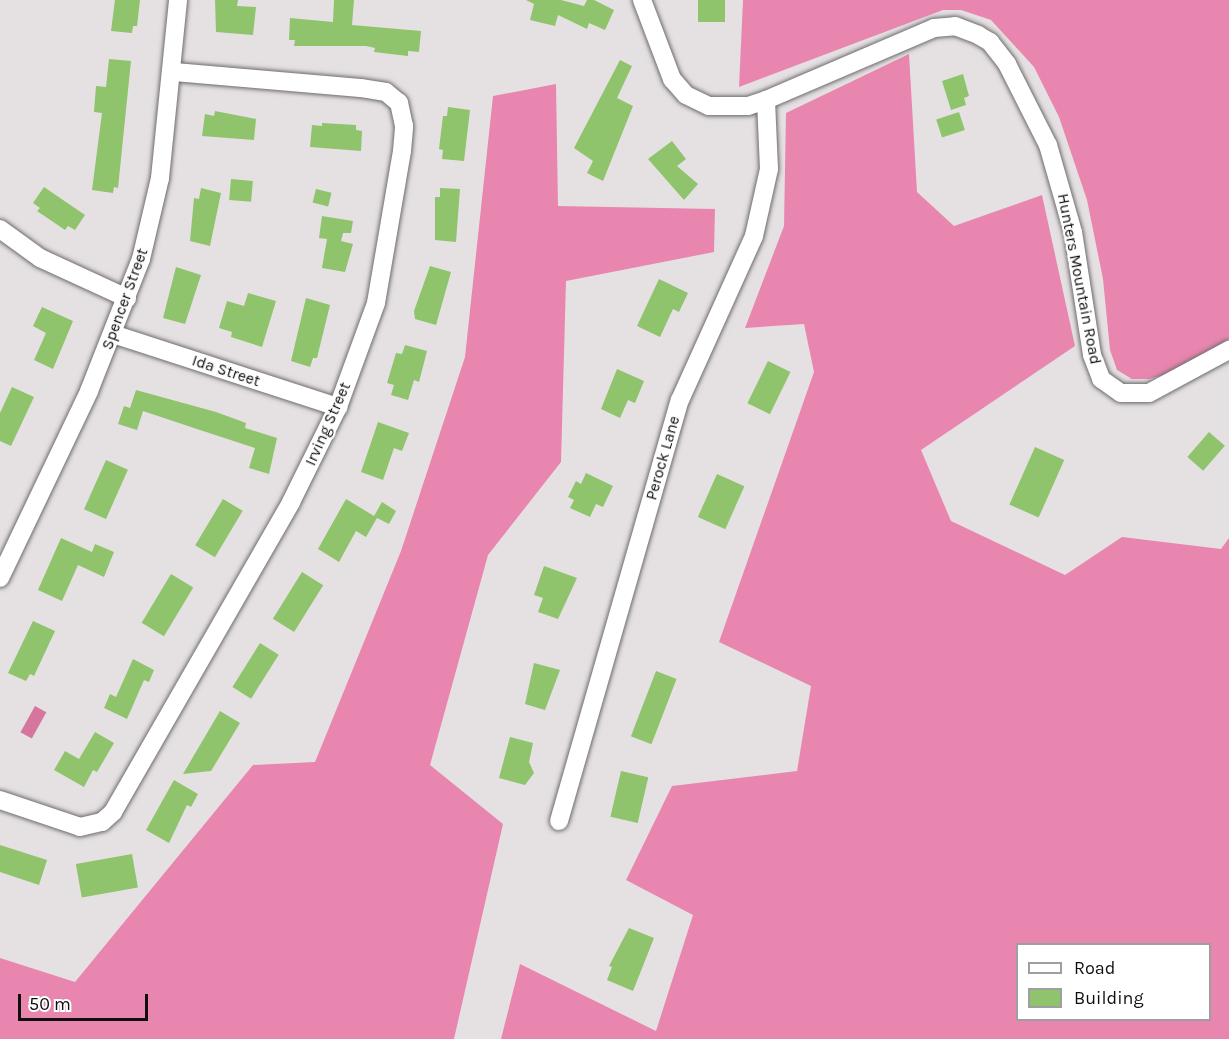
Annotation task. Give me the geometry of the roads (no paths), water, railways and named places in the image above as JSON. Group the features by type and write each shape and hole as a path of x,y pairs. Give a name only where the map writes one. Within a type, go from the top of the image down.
{"street":[{"name":"Spencer Street","path":"0,578 113,334 151,224 160,178 178,0"},
{"name":"Hunters Mountain Road","path":"642,0 666,67 686,95 709,106 726,107 766,100 934,28 955,26 990,42 1007,64 1048,145 1073,232 1092,355 1101,379 1121,393 1149,393 1229,350"},
{"name":"Irving Street","path":"0,800 80,826 102,822 113,812 291,502 338,407 376,303 393,223 403,143 399,103 386,92 360,88 171,72"},
{"name":"Perock Lane","path":"559,821 680,400 754,236 769,169 766,100"},
{"path":"0,229 40,258 127,298"},
{"name":"Ida Street","path":"113,334 338,407"}]}
